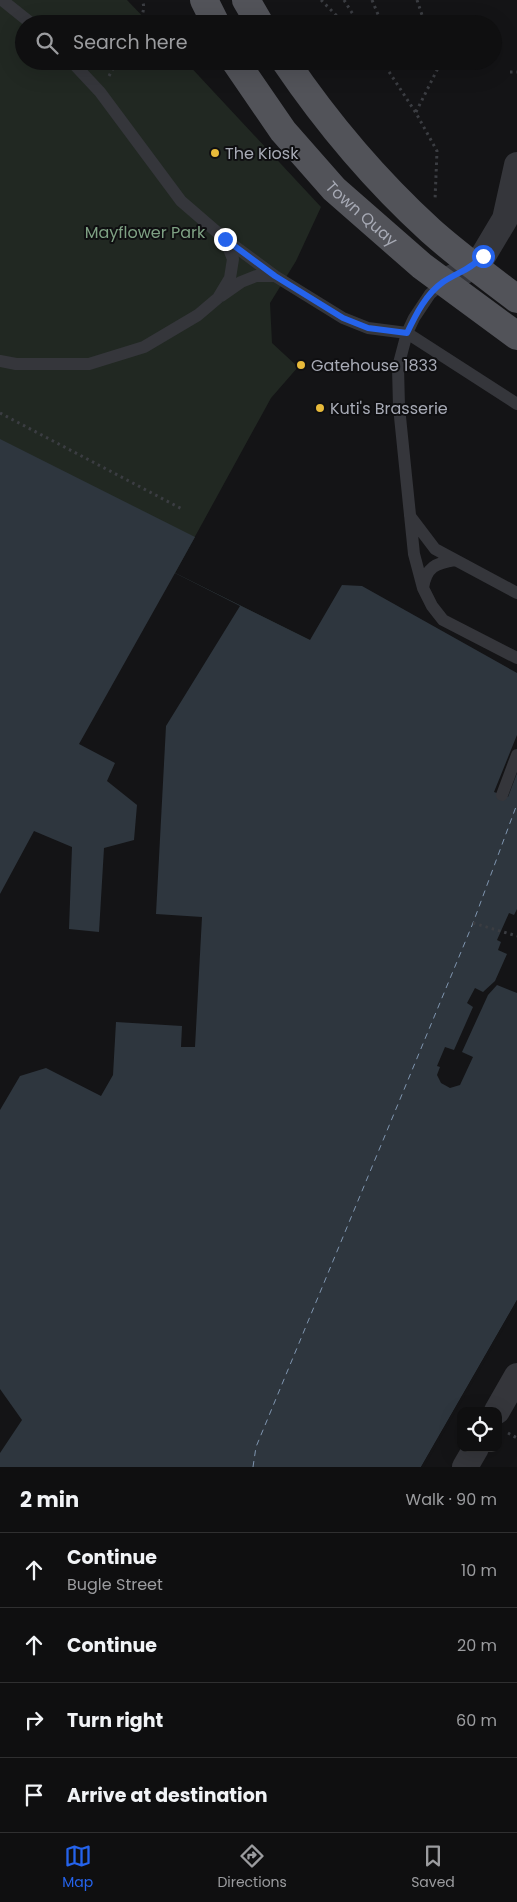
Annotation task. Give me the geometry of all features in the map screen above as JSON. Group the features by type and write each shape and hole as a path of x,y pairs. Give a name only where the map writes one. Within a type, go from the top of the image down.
{"main road":[{"path":"204,0 212,15"},
{"path":"246,0 255,15"},
{"name":"Town Quay","path":"241,70 283,131 334,189 388,237 444,282 517,336"},
{"path":"292,70 348,147 432,232 517,299"}],"street":[{"path":"444,282 474,266 483,256 505,219 517,166"},
{"path":"499,1407 517,1376"},
{"path":"465,1467 474,1452"}],"lane":[{"path":"2,0 21,15"},
{"path":"79,70 100,92 181,201 225,239 275,276 343,318 368,328 407,333 517,404"},
{"path":"218,298 230,278 233,259 225,239"},
{"path":"0,361 16,364 88,364 144,347 198,315 218,298 242,282 256,276 275,276"},
{"path":"444,282 430,294 422,305 407,333 398,367 399,407 414,554 423,588 432,606 444,620 517,658"},
{"path":"410,516 435,549 517,593"},
{"path":"423,588 425,577 434,566 455,560"},
{"path":"502,795 517,755"}],"path":[{"path":"142,0 144,5 143,15"},
{"path":"321,0 336,15"},
{"path":"344,0 353,15"},
{"path":"372,0 378,15"},
{"path":"417,0 422,15"},
{"path":"388,70 438,151 432,232"},
{"path":"416,113 435,70"},
{"path":"510,72 517,72"},
{"path":"0,414 182,509"},
{"path":"473,923 517,936"}],"green space":[{"name":"Mayflower Park","path":"0,0 127,0 141,15 15,15 15,70 193,70 321,207 296,261 270,303 272,343 298,367 271,398 175,573 310,640 0,954"}],"shaded area":[{"path":"0,439 195,537 175,573 310,640 342,585 362,586 517,673 517,1300 421,1467 0,1467"}],"pier":[{"path":"175,573 240,606 166,726 156,914 202,917 195,1047 181,1047 182,1026 116,1022 113,1075 101,1096 46,1068 20,1076 0,1110 0,894 34,831 72,847 69,929 99,932 104,848 134,840 137,805 107,781 115,763 79,744"},
{"path":"517,735 517,773 508,797 494,792"},
{"path":"517,909 517,993 497,985 488,995 462,1052 473,1057 460,1085 450,1088 441,1083 437,1075 440,1067 437,1066 445,1047 454,1050 473,1007 467,1003 475,988 483,992 495,981 507,954 498,950 501,942 497,940 509,913 514,915"},
{"path":"517,1300 517,1305 424,1467 421,1467"},
{"path":"0,1389 22,1420 0,1453"}],"ferry route":[{"path":"253,1467 256,1447 473,923 517,804"}],"place":[{"name":"The Kiosk","path":"215,153"},
{"name":"Gatehouse 1833","path":"301,365"},
{"name":"Kuti's Brasserie","path":"320,408"}],"route":[{"path":"225,239 275,276 343,318 368,328 407,333 414,318 430,294 444,282 474,266 483,256"}]}
